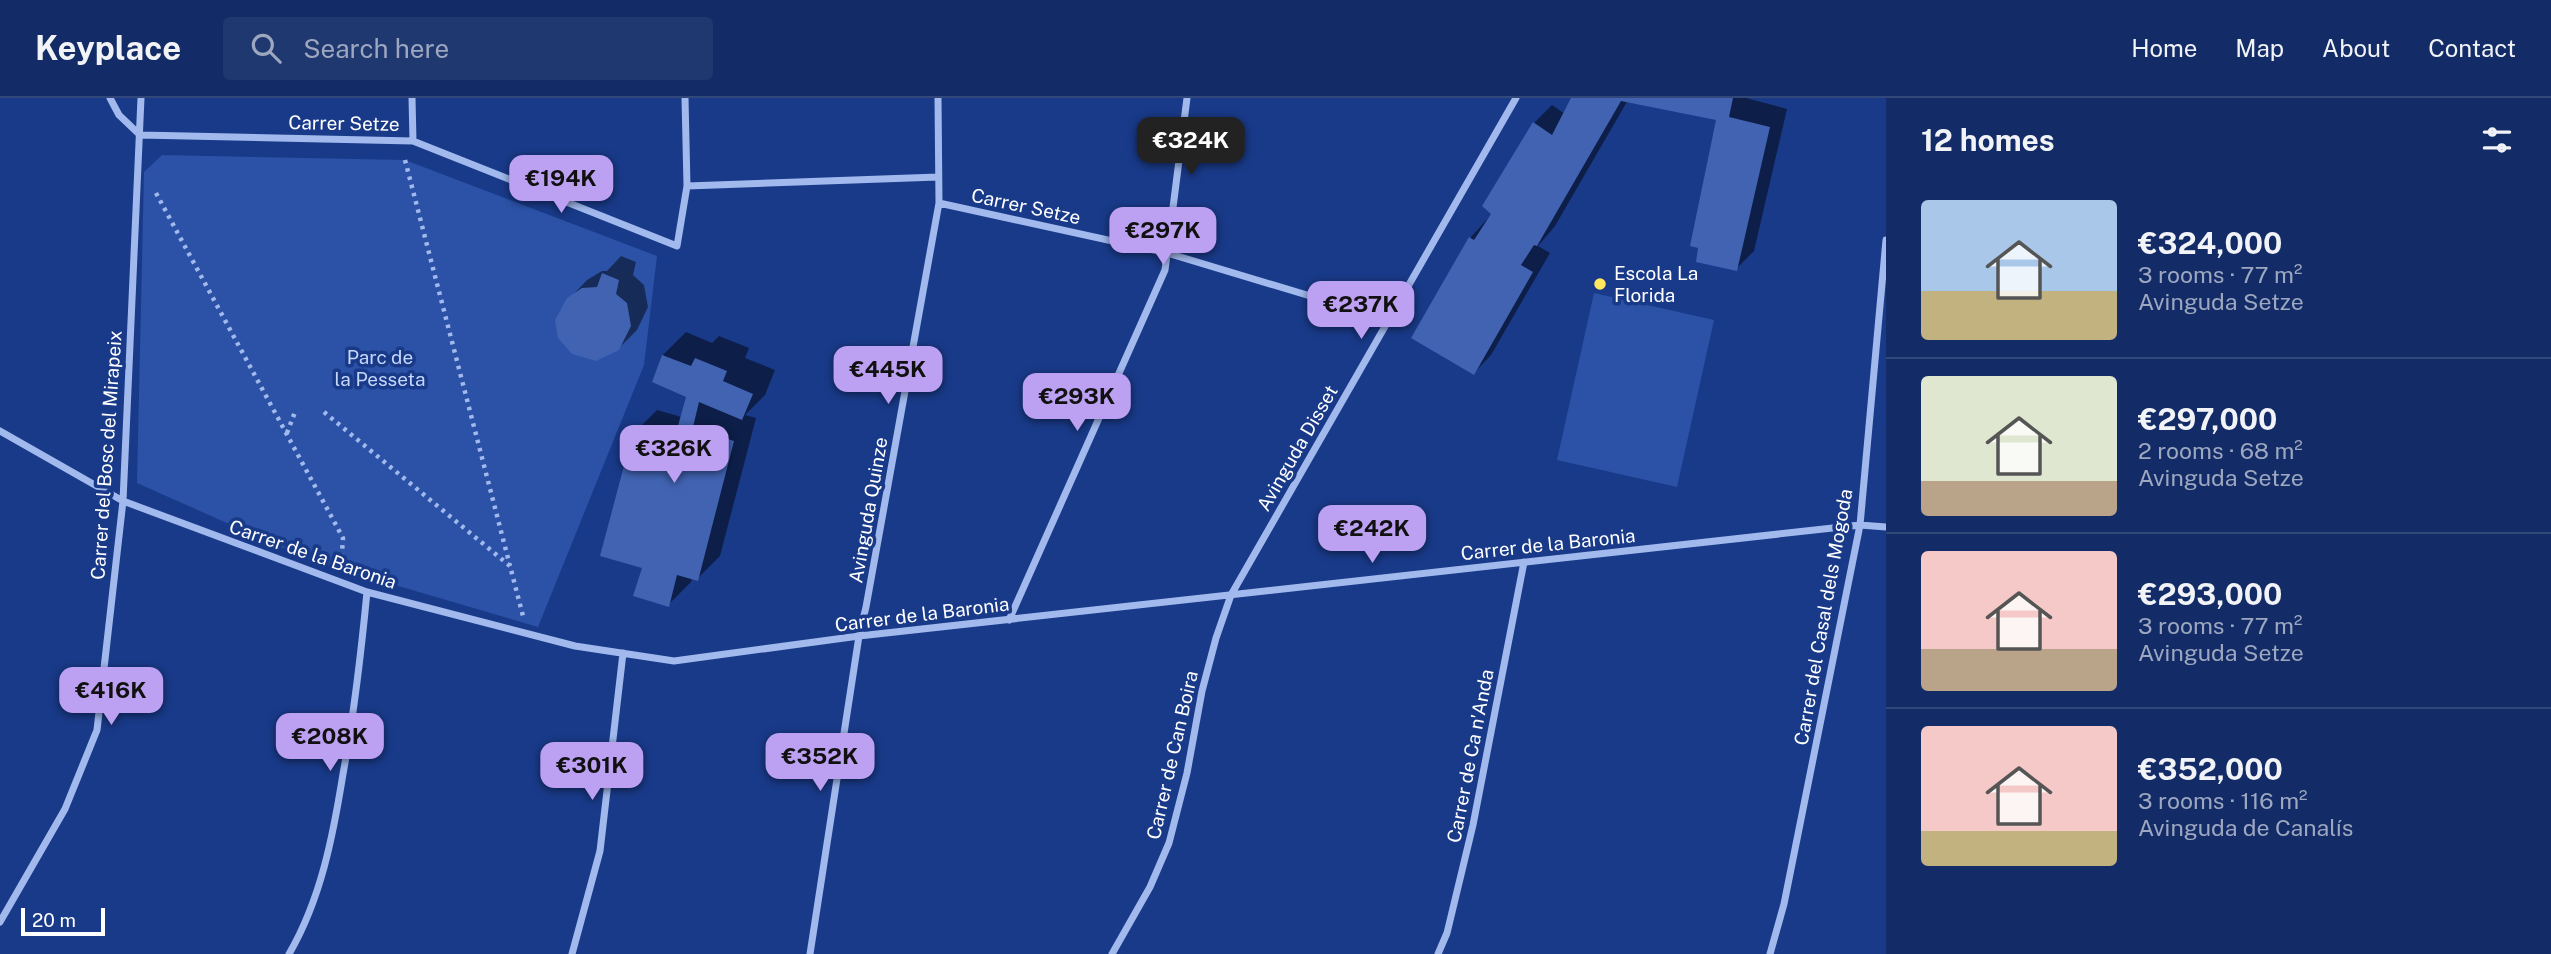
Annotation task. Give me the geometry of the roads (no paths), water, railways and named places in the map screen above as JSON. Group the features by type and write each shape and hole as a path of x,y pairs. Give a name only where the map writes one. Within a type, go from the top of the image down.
{"street":[{"path":"110,98 120,115 140,135"},
{"name":"Carrer del Bosc del Mirapeix","path":"0,922 65,809 97,730 123,501 141,98"},
{"path":"412,98 413,141"},
{"path":"685,98 687,186 939,177"},
{"name":"Avinguda Quinze","path":"810,954 859,636 939,203 939,98"},
{"path":"1009,620 1165,270 1187,98"},
{"name":"Avinguda Disset","path":"1231,595 1516,98"},
{"name":"Carrer Setze","path":"140,135 413,141 677,246 687,186"},
{"name":"Carrer Setze","path":"939,203 1167,253 1390,320"},
{"name":"Carrer del Casal dels Mogoda","path":"1770,954 1784,904 1860,525 1886,240"},
{"name":"Carrer de la Baronia","path":"0,431 123,501 367,592 575,646 674,661 859,636 1524,562 1860,525 1886,527"},
{"name":"Carrer de Ca n'Anda","path":"1438,954 1447,933 1474,825 1524,562"},
{"path":"289,954 301,933 331,847 358,689 367,592"},
{"name":"Carrer de Can Boira","path":"1112,954 1150,887 1169,843 1202,691 1231,595"},
{"path":"572,954 600,851 623,653"}],"place":[{"name":"Escola La Florida","path":"1600,284"}],"park label":[{"name":"Parc de la Pesseta","path":"380,368"}]}
